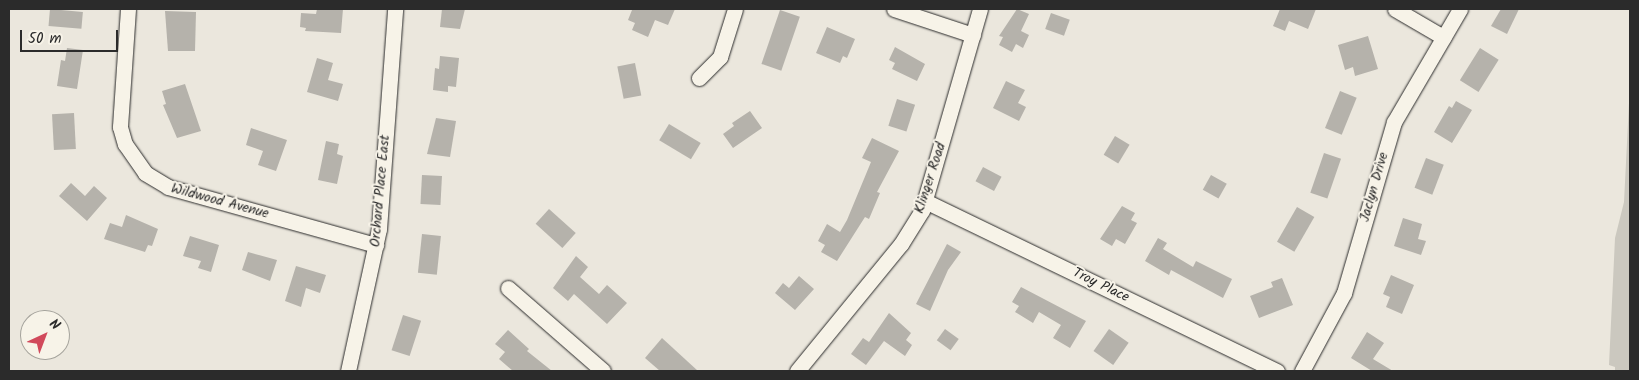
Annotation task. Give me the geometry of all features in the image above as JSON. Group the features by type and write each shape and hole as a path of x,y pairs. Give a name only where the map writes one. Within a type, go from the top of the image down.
{"street":[{"name":"Wildwood Avenue","path":"128,9 120,127 129,152 146,173 168,187 376,245"},
{"name":"Orchard Place East","path":"348,371 376,245 395,9"},
{"path":"699,78 720,56 735,9"},
{"path":"894,9 973,35"},
{"name":"Klinger Road","path":"797,371 901,244 925,201 980,9"},
{"path":"1395,9 1443,37"},
{"name":"Jaclyn Drive","path":"1302,371 1344,293 1394,122 1460,9"},
{"name":"Troy Place","path":"925,201 1276,371"},
{"path":"508,288 603,371"}],"shaded area":[{"path":"1630,83 1630,371 1615,371 1615,367 1609,365 1615,238 1624,202"}],"building":[{"path":"50,9 83,12 81,29 49,26"},
{"path":"317,9 343,9 341,33 305,31 306,28 300,27 301,13 316,14"},
{"path":"442,9 465,9 460,29 440,27"},
{"path":"630,9 675,9 668,25 655,20 648,37 632,30 635,23 628,20 632,10"},
{"path":"1017,9 1029,14 1021,31 1029,35 1023,48 1016,44 1012,52 999,45 1003,37 999,36"},
{"path":"1280,9 1316,9 1308,29 1289,21 1285,31 1273,26"},
{"path":"1501,9 1519,9 1507,34 1491,26"},
{"path":"780,10 800,17 781,71 761,64"},
{"path":"165,11 196,12 195,51 168,51"},
{"path":"1051,13 1070,20 1064,36 1045,29"},
{"path":"827,27 855,39 847,58 843,56 840,63 816,53"},
{"path":"1368,36 1378,69 1355,76 1353,67 1345,70 1338,45"},
{"path":"895,47 925,64 917,81 892,69 895,63 889,60"},
{"path":"67,48 83,50 77,89 57,86 61,60 65,61"},
{"path":"1480,48 1499,60 1479,92 1460,80"},
{"path":"440,56 459,58 456,87 448,86 448,92 433,90 435,68 439,69"},
{"path":"317,58 333,63 328,80 343,84 338,101 307,92"},
{"path":"635,63 641,95 624,99 617,66"},
{"path":"1006,81 1025,90 1018,103 1026,107 1019,121 993,108"},
{"path":"185,84 201,131 177,138 163,105 166,104 162,91"},
{"path":"1340,91 1357,98 1342,135 1325,128"},
{"path":"897,99 915,105 906,132 888,126"},
{"path":"1456,101 1472,110 1452,143 1434,132 1449,106 1452,108"},
{"path":"750,111 762,128 733,148 723,134 734,126 732,123"},
{"path":"74,113 76,149 54,150 52,114"},
{"path":"436,118 456,121 450,157 427,154"},
{"path":"669,124 701,143 691,159 659,140"},
{"path":"251,128 287,140 276,171 258,165 263,151 246,145"},
{"path":"1115,136 1130,145 1118,164 1104,155"},
{"path":"872,138 899,151 877,192 880,193 869,219 865,217 837,261 821,252 825,245 818,241 827,224 840,232 847,220 871,162 862,158"},
{"path":"326,141 339,144 337,154 343,156 337,184 318,180"},
{"path":"1324,153 1341,159 1327,199 1310,193"},
{"path":"1426,158 1444,165 1432,195 1415,188"},
{"path":"983,167 1002,177 994,191 975,181"},
{"path":"422,175 442,176 440,205 420,204"},
{"path":"1211,175 1227,184 1219,199 1203,190"},
{"path":"71,183 85,196 94,186 107,198 87,221 59,196"},
{"path":"1122,206 1135,213 1131,220 1137,223 1125,244 1116,239 1112,246 1100,239"},
{"path":"1297,207 1314,217 1294,252 1277,242"},
{"path":"549,209 576,233 562,248 536,224"},
{"path":"126,215 158,229 152,246 148,245 145,252 104,239 110,223 122,227"},
{"path":"1403,218 1422,224 1418,239 1426,241 1421,255 1394,246"},
{"path":"422,234 441,236 437,275 418,273"},
{"path":"190,236 219,245 211,272 198,268 201,261 183,256"},
{"path":"1158,238 1167,243 1163,249 1193,267 1196,261 1232,279 1223,298 1171,270 1169,275 1145,261"},
{"path":"947,244 961,252 948,270 930,311 916,304"},
{"path":"248,252 277,260 270,281 242,270"},
{"path":"576,256 588,267 580,277 599,294 607,285 627,303 607,324 574,294 568,301 553,288"},
{"path":"296,266 326,275 320,293 306,288 301,307 285,301"},
{"path":"1391,275 1414,285 1402,314 1386,307 1390,297 1383,294"},
{"path":"799,276 814,289 795,310 775,293 783,283 789,288"},
{"path":"1282,278 1293,305 1259,318 1250,296 1273,287 1271,282"},
{"path":"1021,287 1086,321 1070,348 1053,338 1061,325 1039,312 1033,323 1015,312 1019,306 1012,302"},
{"path":"889,313 911,333 906,340 912,345 905,356 884,341 866,365 851,354 863,338 869,342"},
{"path":"403,315 421,321 410,356 392,350"},
{"path":"945,329 959,339 951,350 937,340"},
{"path":"1109,329 1129,343 1113,365 1094,351"},
{"path":"508,330 529,349 527,351 552,371 513,371 499,359 505,352 495,344"},
{"path":"1367,332 1384,343 1373,359 1393,371 1372,371 1351,358"},
{"path":"662,338 698,371 660,371 645,358"}]}
